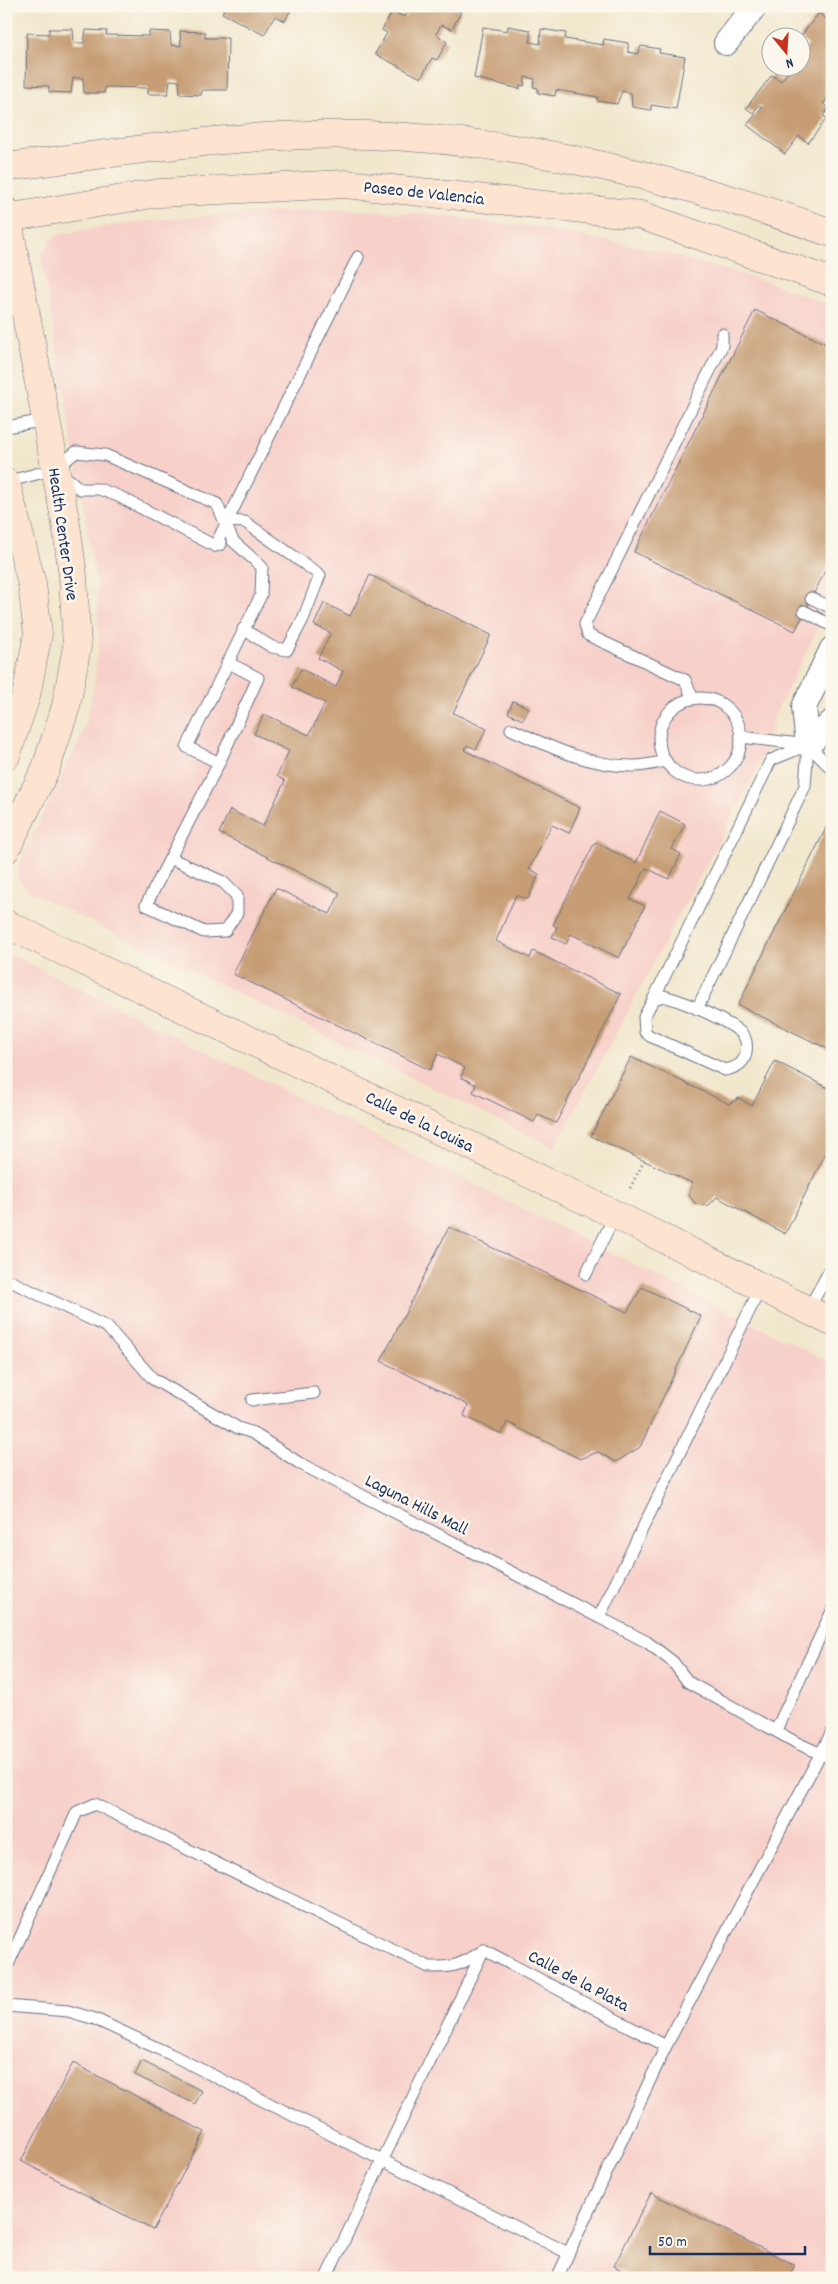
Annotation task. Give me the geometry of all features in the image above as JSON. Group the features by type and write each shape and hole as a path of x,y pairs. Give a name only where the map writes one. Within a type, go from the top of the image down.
{"street":[{"path":"726,43 749,8"},
{"path":"6,167 180,144 286,136 367,135 452,141 544,152 662,181 756,208 832,233"},
{"name":"Paseo de Valencia","path":"7,215 159,193 346,184 640,215 832,282"},
{"name":"Health Center Drive","path":"6,849 46,768 66,706 77,646 73,576 55,469 7,215"},
{"path":"6,482 13,540 32,584 38,634 26,696 7,754"},
{"path":"808,745 822,716 832,650"},
{"name":"Calle de la Louisa","path":"6,924 616,1215 832,1322"}],"lane":[{"path":"215,546 358,257"},
{"path":"693,699 686,680 588,635 584,624 722,346 722,334"},
{"path":"6,427 46,420"},
{"path":"6,482 55,469 76,452 105,454 217,504 233,541 262,567 260,595 187,747 219,763"},
{"path":"55,469 80,488 99,489 118,496 215,546 233,541"},
{"path":"226,522 245,522 320,575 303,619 287,650 272,647 243,630"},
{"path":"811,598 832,608"},
{"path":"804,612 832,626"},
{"path":"170,858 223,882 237,896 237,913 224,931 204,932 146,905 170,858 219,763 258,678 227,662"},
{"path":"693,699 707,699 720,703 735,718 742,737 740,751 734,763 725,772 713,778 700,780 686,778 675,772 666,761 659,743 664,721 676,707 693,699"},
{"path":"511,729 569,755 599,762 635,766 666,761"},
{"path":"742,737 808,745 831,767"},
{"path":"653,1000 662,996 669,997 736,1029 743,1035 747,1050 746,1057 738,1066 725,1070 650,1036 645,1032 643,1024 653,1000 771,760 808,745"},
{"path":"697,1009 805,786 808,745"},
{"path":"586,1274 616,1215"},
{"path":"808,1310 832,1266"},
{"name":"Laguna Hills Mall","path":"6,1279 107,1327 153,1379 238,1428 254,1433 299,1464 647,1642 673,1662 688,1682 818,1754 832,1759"},
{"path":"599,1617 762,1287"},
{"path":"252,1400 314,1393"},
{"path":"776,1730 832,1611"},
{"path":"556,2278 666,2046 818,1754 832,1732"},
{"path":"6,1968 77,1812 95,1804 430,1967 449,1967 462,1964 484,1950"},
{"path":"326,2278 484,1950"},
{"name":"Calle de la Plata","path":"484,1950 666,2046"},
{"path":"6,2006 68,2010 95,2019 170,2054 568,2253"}],"path":[{"path":"630,1188 644,1161"}],"shaded area":[{"path":"333,209 429,214 546,229 654,250 765,281 832,306 832,600 774,716 766,749 750,782 555,1148 30,892 17,878 19,863 83,733 93,692 99,644 97,588 41,256 53,237 66,233 136,222 226,214"},
{"path":"6,952 832,1363 832,2278 31,2278 6,2266"}],"building":[{"path":"226,6 293,6 285,21 275,16 264,35 222,13"},
{"path":"407,6 461,6 458,11 461,12 452,29 441,25 436,34 447,42 437,60 432,58 421,78 375,54 387,33 382,30 392,12 405,17 410,8"},
{"path":"819,13 828,21 832,16 832,93 823,104 829,108 823,116 827,118 808,143 799,136 785,154 747,125 762,107 759,105 753,113 746,108 770,78 776,78 781,81 783,78 810,78 810,28 807,28"},
{"path":"508,26 530,30 530,42 540,44 541,29 566,33 565,39 603,45 604,39 628,43 628,52 638,54 641,46 660,49 659,53 685,57 676,109 651,105 651,110 632,107 631,93 622,91 617,104 597,101 598,97 556,90 555,96 538,93 538,88 533,87 535,79 525,77 524,86 520,85 520,89 474,78 483,27 507,31"},
{"path":"49,29 73,29 74,43 84,43 86,30 107,31 106,35 149,36 149,31 170,32 171,45 181,46 180,31 205,32 205,38 228,38 227,90 202,90 201,95 180,94 179,81 170,80 168,94 148,94 148,88 105,87 104,93 84,93 83,78 73,78 71,93 49,92 49,86 26,85 27,33 49,34"},
{"path":"755,310 832,347 832,557 795,631 634,552"},
{"path":"370,575 491,635 453,713 487,729 476,749 467,745 464,750 580,808 569,833 552,825 529,869 539,874 528,899 516,895 496,941 530,958 533,951 621,994 556,1123 538,1115 534,1122 473,1092 476,1085 461,1077 465,1068 438,1054 430,1070 233,974 276,888 330,914 340,893 219,833 230,810 263,826 285,781 277,776 289,751 254,734 264,714 309,735 325,703 292,687 301,669 336,687 343,671 318,658 331,633 314,625 324,603 350,616"},
{"path":"513,701 529,708 523,720 508,713"},
{"path":"660,811 685,824 672,849 681,854 669,879 646,868 630,899 645,906 619,958 571,934 566,944 552,937 557,927 553,925 595,842 636,863"},
{"path":"832,816 832,1051 738,1005"},
{"path":"631,1057 729,1104 739,1098 752,1106 775,1061 832,1090 832,1141 785,1234 717,1197 708,1206 696,1204 689,1196 692,1183 591,1136"},
{"path":"449,1227 627,1312 642,1287 701,1316 640,1447 616,1462 598,1452 580,1459 507,1422 502,1434 464,1416 468,1405 381,1361"},
{"path":"142,2061 202,2091 195,2104 135,2075"},
{"path":"73,2063 205,2132 153,2230 21,2161"},
{"path":"651,2193 795,2265 788,2278 637,2278 614,2266"}]}
